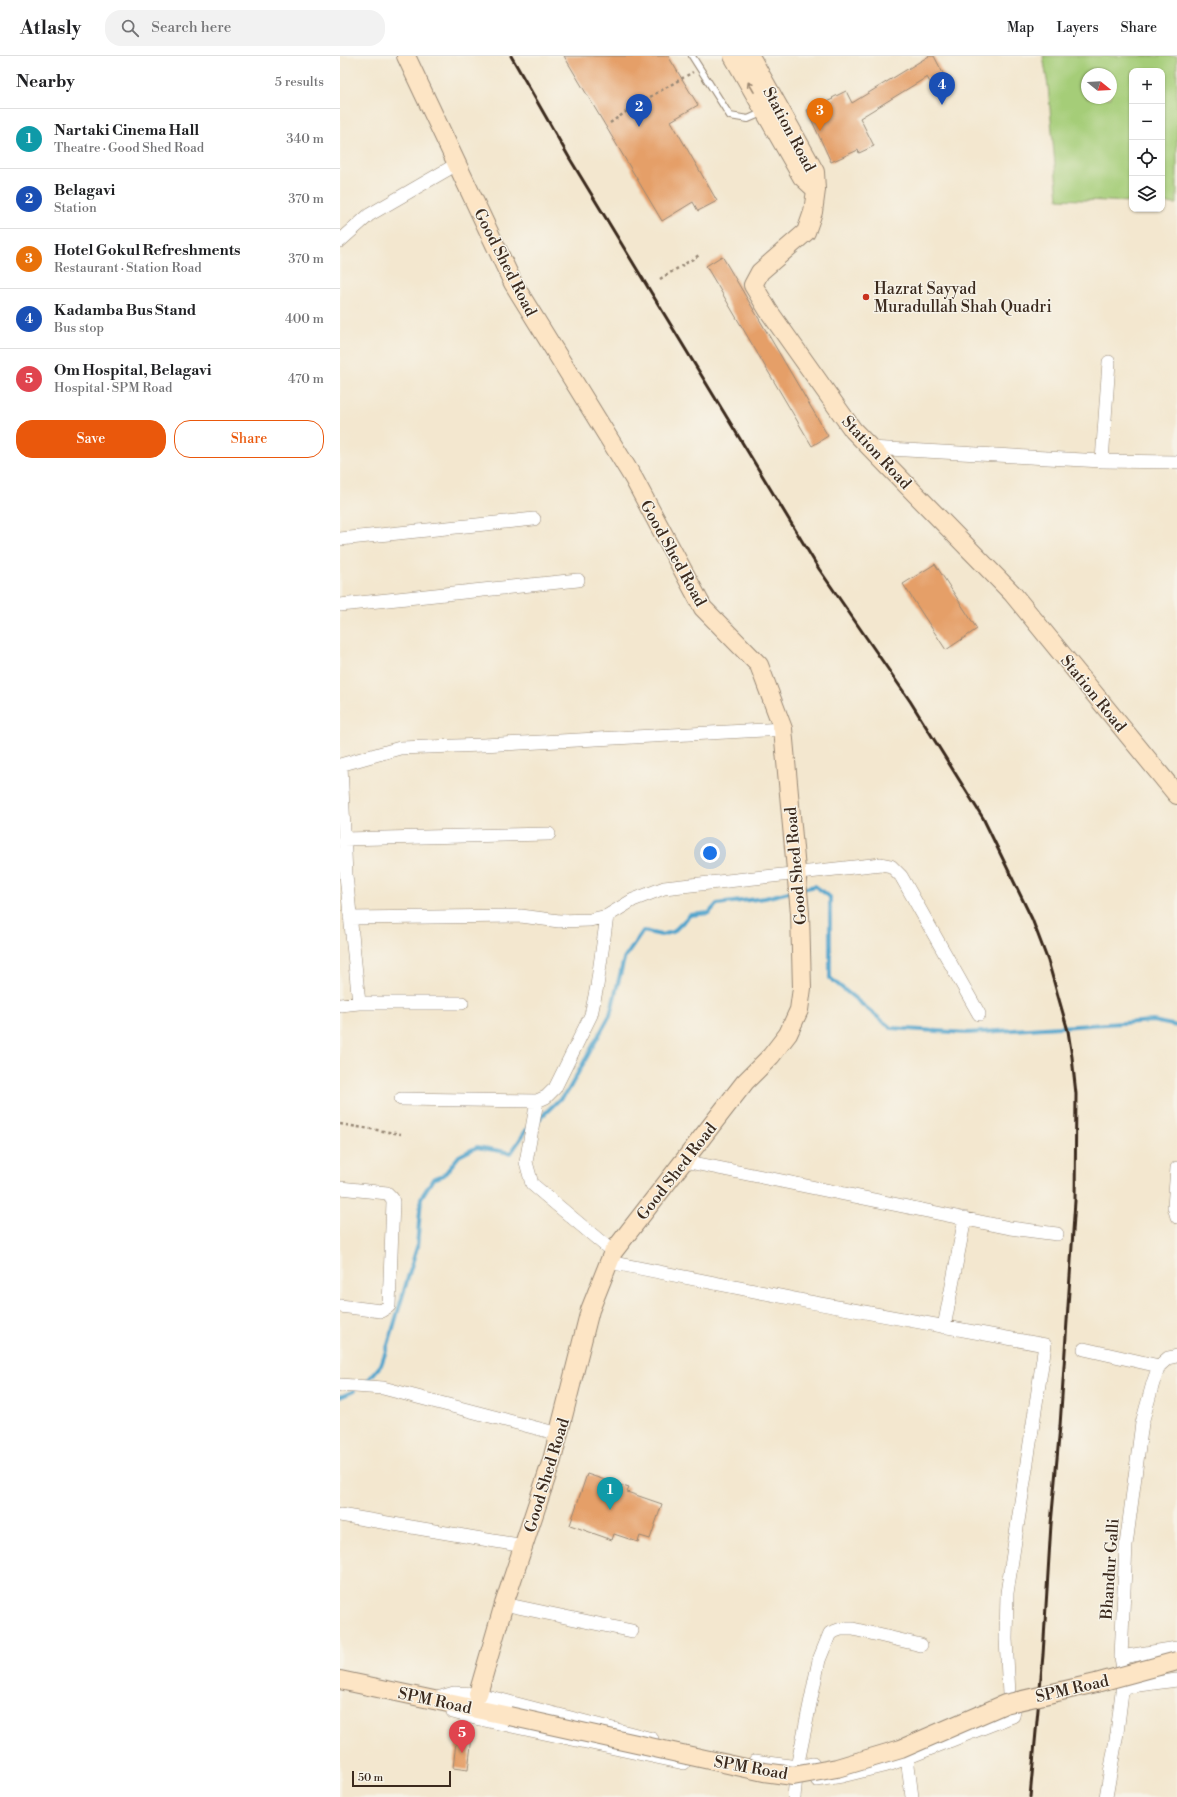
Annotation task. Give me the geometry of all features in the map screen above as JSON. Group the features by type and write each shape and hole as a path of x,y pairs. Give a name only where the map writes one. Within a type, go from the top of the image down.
{"street":[{"name":"Good Shed Road","path":"406,56 513,283 634,479 703,608 759,665 783,729 798,885 802,988 798,1010 791,1028 771,1056 745,1082 611,1257 590,1310 552,1460 504,1604 478,1694"},
{"path":"733,56 772,108"},
{"name":"Station Road","path":"750,56 772,108 815,172 816,190 813,212 806,232 760,272 753,286 768,310 853,430 1012,593 1177,795"},
{"path":"340,241 369,215 457,164"},
{"path":"1102,461 1109,362"},
{"path":"870,448 1102,461 1177,462"},
{"path":"340,539 534,519"},
{"path":"340,605 578,580"},
{"path":"359,1003 350,918 340,765 400,748 783,729"},
{"path":"344,839 549,834"},
{"path":"350,918 521,916 559,921 590,920 607,916 633,900 664,888 798,885 875,864 891,866 901,876 979,1014"},
{"path":"401,1099 537,1100 546,1097 555,1088 591,1015 597,986 607,916"},
{"path":"340,1005 359,1003 462,1003"},
{"path":"434,1699 450,1711 475,1718 655,1758 796,1783 842,1776 891,1764 1009,1718 1013,1716 1014,1711 1009,1694 1006,1640 1007,1593 1045,1345 805,1301 611,1257 532,1184 526,1162 537,1100"},
{"path":"684,1160 1010,1228 1057,1234"},
{"path":"1177,1168 1174,1207 1177,1217"},
{"path":"340,1188 383,1192 390,1195 393,1202 389,1306 381,1311 340,1306"},
{"path":"944,1326 965,1218"},
{"path":"1084,1349 1159,1366 1168,1358 1177,1356"},
{"name":"Bhandur Galli","path":"1106,1797 1124,1675 1121,1657 1126,1545 1142,1423 1159,1366"},
{"path":"340,1385 383,1388 559,1434"},
{"path":"340,1515 524,1546"},
{"path":"504,1604 632,1631"},
{"path":"794,1797 797,1767 819,1660 830,1634 841,1629 853,1629 921,1645"},
{"path":"1121,1657 1177,1648"},
{"name":"SPM Road","path":"340,1680 434,1699 764,1772 793,1776 837,1768 901,1749 1005,1704 1096,1683 1177,1661"},
{"path":"1123,1687 1177,1681"},
{"path":"434,1699 454,1693 478,1694 665,1742 766,1763 797,1767 844,1760 884,1748 1009,1694"},
{"path":"907,1757 912,1797"}],"lane":[{"path":"692,56 730,116 748,119 772,108"}],"path":[{"path":"610,123 636,105 699,68"},
{"path":"660,279 701,254"},
{"path":"340,1124 401,1134"}],"green space":[{"path":"1043,56 1177,56 1177,204 1165,203 1165,68 1129,68 1129,202 1058,199 1048,86"}],"building":[{"path":"564,56 668,56 698,105 671,121 717,201 698,211 693,202 662,221"},
{"path":"929,56 934,56 948,83 935,91 927,77 860,118 874,146 859,153 858,150 831,162 807,110 833,99 832,98 846,91 852,103"},
{"path":"722,256 828,436 812,446 706,266"},
{"path":"935,564 977,629 946,650 903,584"},
{"path":"587,1474 629,1488 627,1492 662,1504 650,1539 640,1536 638,1542 614,1534 612,1540 570,1525"},
{"path":"458,1726 473,1728 468,1770 453,1768"}],"waterway":[{"path":"802,889 815,886 830,897 830,978 891,1028 967,1033 1153,1021 1177,1026"},
{"path":"537,1121 568,1091 610,1015 624,959 643,931 661,935 673,932 690,915 709,913 717,904 765,898 793,891"},
{"path":"365,1384 381,1365 388,1345 417,1247 421,1198 433,1179 444,1175 459,1156 477,1147 511,1153 527,1129"},
{"path":"340,1397 354,1391"}],"railway":[{"path":"511,56 570,159 819,569 910,701 983,818 1032,919 1048,961 1068,1031 1072,1057 1076,1094 1075,1201 1060,1426 1051,1524 1043,1655 1030,1797"}],"place":[{"name":"Kadamba Bus Stand","path":"942,105"},
{"name":"Belagavi","path":"639,127"},
{"name":"Hotel Gokul Refreshments","path":"820,131"},
{"name":"Hazrat Sayyad Muradullah Shah Quadri","path":"866,297"},
{"name":"Nartaki Cinema Hall","path":"610,1510"},
{"name":"Om Hospital, Belagavi","path":"462,1753"}]}
